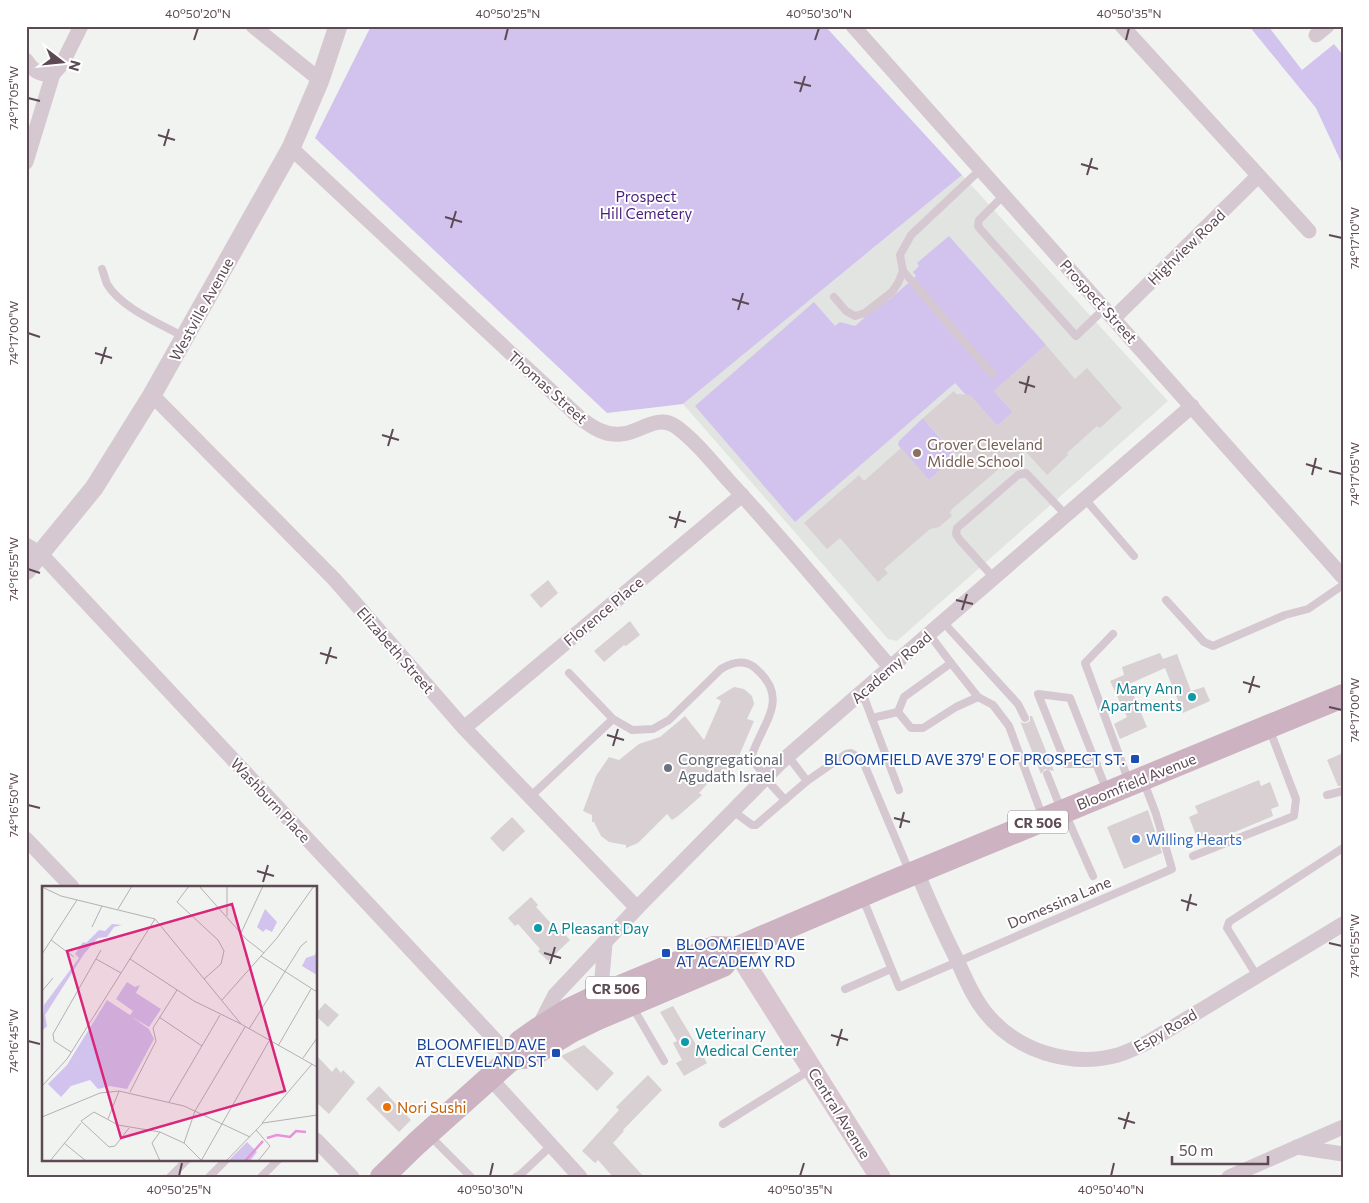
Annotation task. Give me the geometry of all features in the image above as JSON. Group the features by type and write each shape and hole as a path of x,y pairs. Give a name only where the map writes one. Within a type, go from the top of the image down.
{"main road":[{"name":"Bloomfield Avenue","path":"512,1058 530,1056 572,1031 608,1003 714,948 736,949 861,895 1343,696"},
{"name":"Bloomfield Avenue","path":"382,1177 489,1077 512,1058 520,1042 537,1030 569,1010 608,1003 631,1004 723,965 736,949"},
{"name":"Central Avenue","path":"736,949 880,1177"}],"street":[{"path":"26,162 52,74 62,64 81,26"},
{"path":"253,26 320,80"},
{"name":"Westville Avenue","path":"26,571 33,550 94,488 185,338 291,148 320,80 338,26"},
{"name":"Prospect Street","path":"853,26 1343,576"},
{"path":"1122,26 1309,231"},
{"path":"26,60 36,72 52,74"},
{"name":"Thomas Street","path":"291,148 580,418 601,431 622,434 651,424 668,422 682,431 742,495 890,667"},
{"name":"Highview Road","path":"1109,313 1258,176"},
{"name":"Elizabeth Street","path":"152,395 334,579 464,728 638,908"},
{"name":"Academy Road","path":"537,1030 555,995 788,756 1192,406"},
{"name":"Florence Place","path":"464,728 742,495"},
{"name":"Washburn Place","path":"33,550 512,1058"},
{"path":"26,839 71,886"},
{"name":"Espy Road","path":"914,873 978,1002 995,1022 1015,1039 1039,1051 1051,1055 1078,1059 1104,1058 1130,1051 1150,1041 1343,924"},
{"path":"605,944 602,977 608,1003"},
{"path":"489,1077 580,1177"},
{"path":"1229,1177 1343,1127"},
{"path":"318,1142 352,1177"},
{"path":"1297,1147 1343,1154"}],"lane":[{"path":"834,297 846,311 855,316 865,313 892,292 898,283 902,270 900,255 911,235 981,169"},
{"path":"1004,196 979,220 978,226 1076,336 1109,313"},
{"path":"102,269 107,283 125,302 185,338"},
{"path":"902,270 992,374"},
{"path":"994,578 959,539 956,534 957,528 1018,475 1026,473 1066,515"},
{"path":"1085,499 1134,556"},
{"path":"1166,600 1204,642 1213,646 1285,615 1308,609 1343,585"},
{"path":"943,622 1018,704 1025,718"},
{"path":"929,634 978,697 993,705 1009,726 1093,876"},
{"path":"1113,634 1084,663 1136,781"},
{"path":"569,673 613,719 632,730 653,729 669,720 721,669 731,663 750,665 756,669 773,690 774,698 770,715 752,755 753,761 785,800"},
{"path":"898,712 904,697 951,663"},
{"path":"862,692 899,790"},
{"path":"1096,764 1066,764 1038,694 1070,698 1108,793"},
{"path":"898,712 911,728 923,728 956,707 978,697"},
{"path":"872,718 898,712"},
{"path":"530,797 613,719"},
{"path":"1193,856 1294,816 1296,799 1268,726"},
{"path":"733,811 752,825 756,825 807,781 846,754 851,753 862,759 914,873"},
{"path":"788,756 807,781"},
{"path":"1047,774 1057,814"},
{"name":"Domessina Lane","path":"891,969 899,987 1172,869 1156,814 1136,781"},
{"path":"1327,796 1343,791"},
{"path":"1257,976 1227,928 1229,922 1343,848"},
{"path":"845,989 891,969 861,895"},
{"path":"631,1004 664,1061"},
{"path":"723,1124 812,1069"},
{"path":"427,1134 471,1177"},
{"path":"516,1177 552,1146"},
{"path":"170,1177 187,1160"},
{"path":"209,1177 226,1160"},
{"path":"262,1177 278,1160"}],"shaded area":[{"name":"Grover Cleveland Middle School","path":"962,175 1168,401 897,641 888,639 683,404"}],"green space":[{"name":"Prospect Hill Cemetery","path":"371,26 825,26 962,175 683,404 607,413 315,138"},
{"path":"1249,26 1268,26 1302,70 1334,44 1343,55 1343,166 1316,108"},
{"path":"949,236 1046,345 994,391 1013,412 997,426 970,395 966,395 955,383 795,522 695,406 814,302 835,326 840,322 855,326 916,276 913,272 919,266 917,263"},
{"path":"923,418 954,454 954,458 929,480 898,445 899,441"}],"building":[{"name":"Grover Cleveland Middle School","path":"1046,345 1075,379 1087,368 1122,408 1100,428 1097,426 1067,453 1068,455 1047,475 1025,451 1003,470 1001,467 952,509 950,513 952,516 939,527 930,529 884,569 888,573 878,582 840,538 827,549 804,523 859,475 864,481 901,448 929,480 957,456 923,418 954,391 956,394 970,395 997,426 1013,412 994,391"},
{"path":"548,580 558,593 541,608 530,595"},
{"path":"630,621 640,635 626,646 624,645 604,662 594,651"},
{"name":"Mary Ann Apartments","path":"1160,653 1163,659 1177,654 1191,691 1204,687 1210,701 1183,713 1165,668 1129,684 1147,727 1120,739 1114,724 1127,717 1110,681 1124,675 1122,667"},
{"name":"Congregational Agudath Israel","path":"734,687 744,689 752,696 754,704 747,719 754,721 732,772 725,769 721,776 717,773 699,793 702,795 672,820 667,814 638,843 626,848 626,845 609,842 601,836 594,822 592,822 592,815 583,811 596,776 609,757 619,760 639,744 660,737 685,716 704,740 721,701 716,698"},
{"path":"1030,716 1032,716 1054,771 1045,769 1041,774 1020,721 1027,723 1030,721"},
{"path":"1343,753 1343,786 1338,786 1327,760"},
{"path":"1259,780 1261,786 1270,782 1279,806 1271,809 1273,816 1211,842 1209,838 1199,843 1189,817 1198,813 1195,806"},
{"name":"Willing Hearts","path":"1148,810 1162,853 1124,869 1107,827"},
{"path":"512,817 525,831 503,852 490,838"},
{"name":"A Pleasant Day","path":"531,897 538,905 536,907 559,932 561,930 570,940 548,961 518,924 515,926 508,918"},
{"path":"325,1003 339,1015 328,1027 318,1018 318,1011"},
{"name":"Veterinary Medical Center","path":"673,1006 707,1063 684,1076 676,1063 682,1060 673,1043 677,1041 660,1012"},
{"path":"584,1045 614,1073 597,1091 561,1056"},
{"path":"318,1057 332,1072 336,1067 341,1073 343,1070 355,1082 329,1114 318,1104"},
{"path":"648,1075 662,1090 613,1143 644,1177 613,1177 598,1160 595,1163 582,1151 619,1110 616,1107"},
{"name":"Nori Sushi","path":"379,1086 411,1120 399,1132 366,1099"}],"place":[{"name":"Grover Cleveland Middle School","path":"917,453"},
{"name":"Mary Ann Apartments","path":"1192,697"},
{"name":"BLOOMFIELD AVE 379' E OF PROSPECT ST.","path":"1135,759"},
{"name":"Congregational Agudath Israel","path":"668,768"},
{"name":"Willing Hearts","path":"1136,839"},
{"name":"A Pleasant Day","path":"538,928"},
{"name":"BLOOMFIELD AVE AT ACADEMY RD","path":"666,953"},
{"name":"Veterinary Medical Center","path":"685,1042"},
{"name":"BLOOMFIELD AVE AT CLEVELAND ST","path":"556,1053"},
{"name":"Nori Sushi","path":"387,1107"}]}
